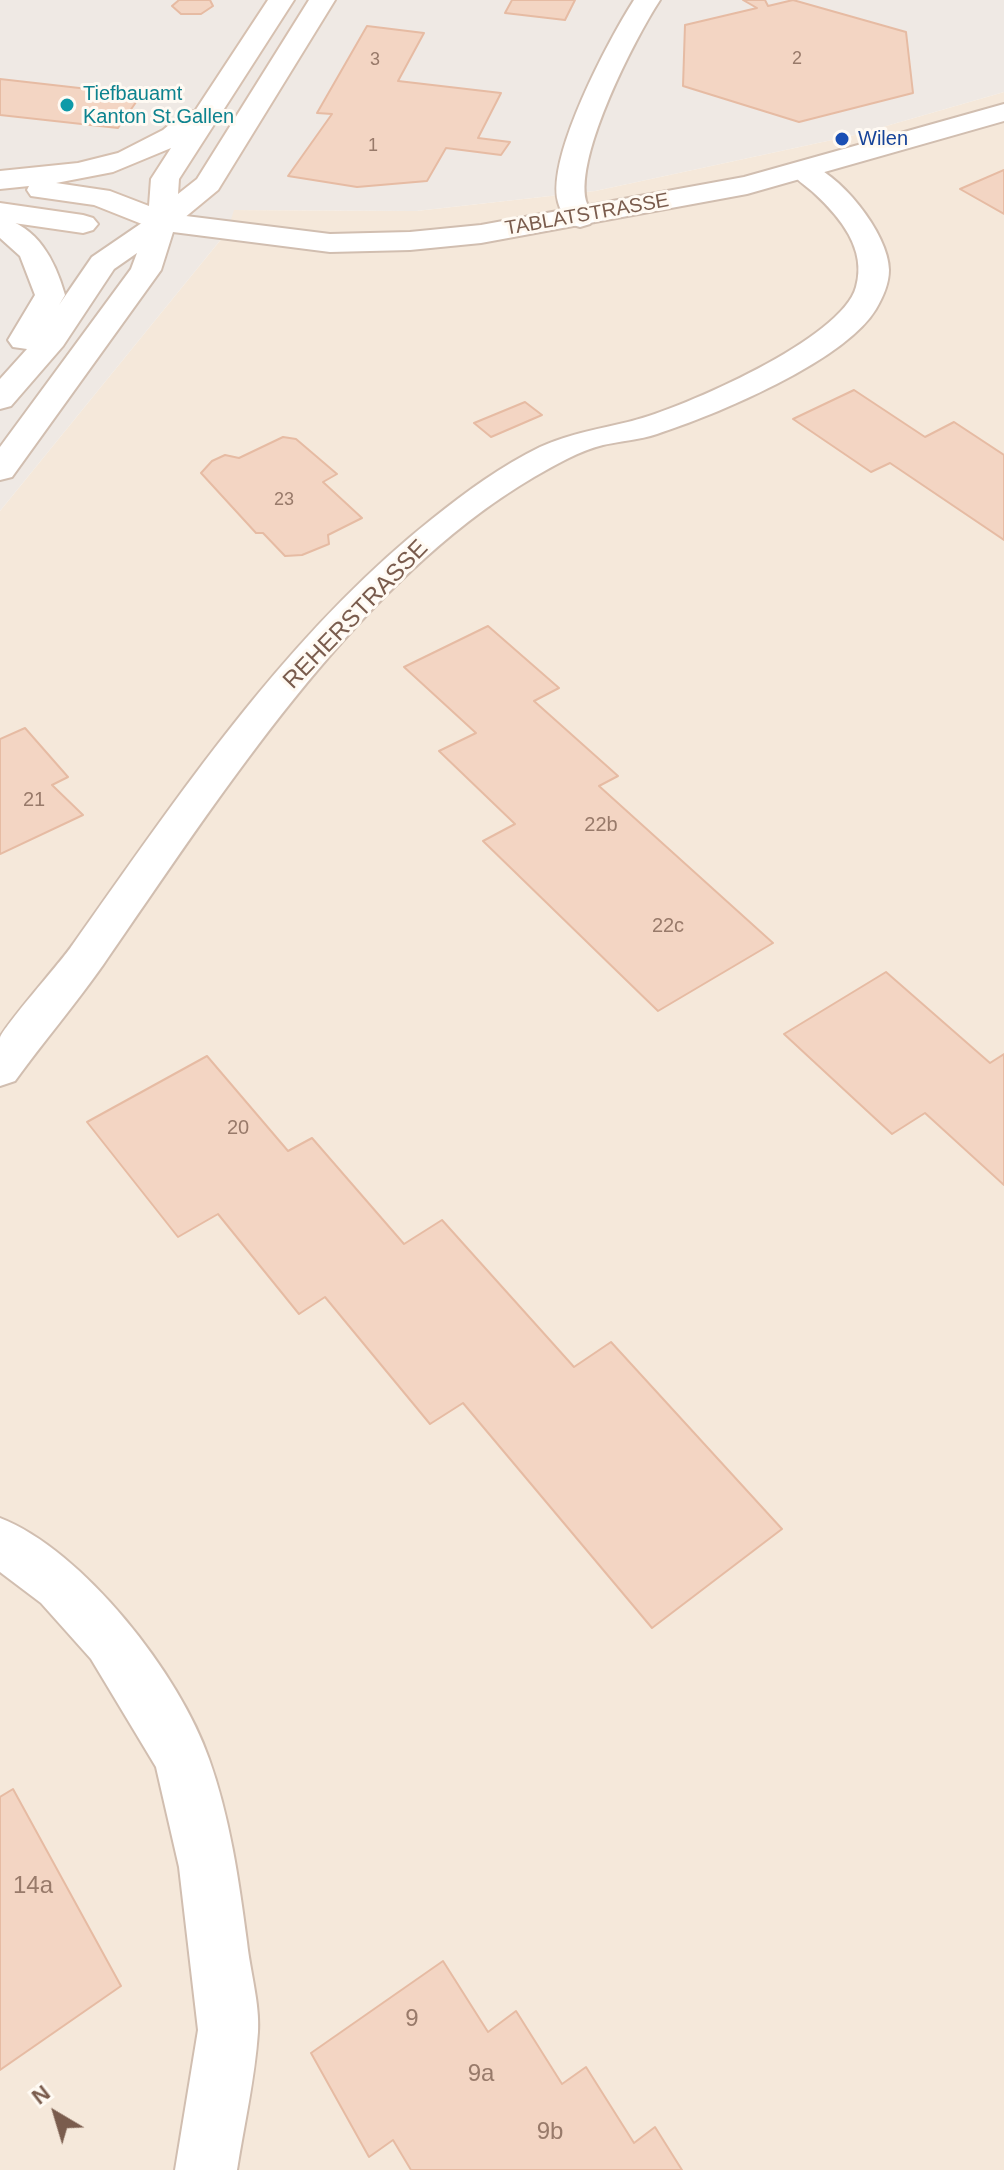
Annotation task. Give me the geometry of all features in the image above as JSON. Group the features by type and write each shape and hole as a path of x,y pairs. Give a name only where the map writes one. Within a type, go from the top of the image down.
{"street":[{"path":"0,470 146,270 162,222 165,179 281,0"},
{"path":"0,399 52,339 103,263 162,222 208,184 322,0"},
{"path":"580,218 572,202 571,182 580,140 624,36 647,0"},
{"path":"0,183 70,173 144,153 175,137 224,90"},
{"name":"TABLATSTRASSE","path":"162,222 289,240 363,242 481,234 747,185 1004,112"},
{"name":"REHERSTRASSE","path":"0,1069 73,976 193,803 260,717 325,639 420,546 476,501 530,464 588,439 640,429 695,408 798,359 845,328 863,307 872,286 873,257 860,225 843,201 803,170"},
{"path":"0,183 100,197 162,222"},
{"path":"0,212 81,224 162,222"},
{"path":"0,226 28,245 41,261 50,295 0,386"},
{"path":"0,1542 60,1585 110,1641 158,1715 182,1760 208,1867 228,2030 206,2170"}],"shaded area":[{"path":"0,0 1004,0 1004,92 855,135 595,191 416,211 234,210 227,232 0,511"},
{"path":"1004,92 1004,2170 0,2170 0,511 227,232 233,210 416,211 595,191 855,135"}],"building":[{"path":"179,0 210,0 213,6 201,14 181,14 172,6"},
{"path":"512,0 575,0 565,20 505,13"},
{"path":"743,0 765,0 768,6 793,0 906,32 913,93 799,122 683,86 685,25 757,8"},
{"path":"367,26 424,33 398,81 501,93 478,138 510,142 501,155 446,148 427,181 357,187 288,176 332,114 317,113"},
{"name":"Tiefbauamt Kanton St.Gallen","path":"0,79 141,95 118,128 0,115"},
{"path":"1004,170 1004,214 960,189"},
{"path":"854,390 925,437 954,422 1004,455 1004,540 890,463 871,472 793,419"},
{"path":"525,402 542,415 491,437 474,423"},
{"path":"283,437 296,439 337,474 323,482 362,518 328,535 329,544 302,555 285,556 263,533 256,533 201,473 212,461 225,455 239,458"},
{"path":"488,626 559,688 534,701 618,776 599,786 773,943 658,1011 483,841 515,824 439,751 476,733 404,667"},
{"path":"25,728 68,777 52,785 83,815 0,854 0,739"},
{"path":"886,972 990,1063 1004,1054 1004,1185 925,1113 892,1134 784,1034"},
{"path":"207,1056 288,1151 312,1138 404,1244 442,1220 574,1367 611,1342 782,1529 652,1628 463,1403 430,1424 325,1297 299,1314 218,1214 178,1237 87,1122"},
{"path":"13,1789 121,1986 0,2070 0,1797"},
{"path":"443,1961 488,2032 516,2011 562,2084 586,2067 634,2143 655,2127 682,2170 411,2170 393,2140 369,2157 311,2053"}],"place":[{"name":"Tiefbauamt Kanton St.Gallen","path":"67,105"},
{"name":"Wilen","path":"842,139"}]}
